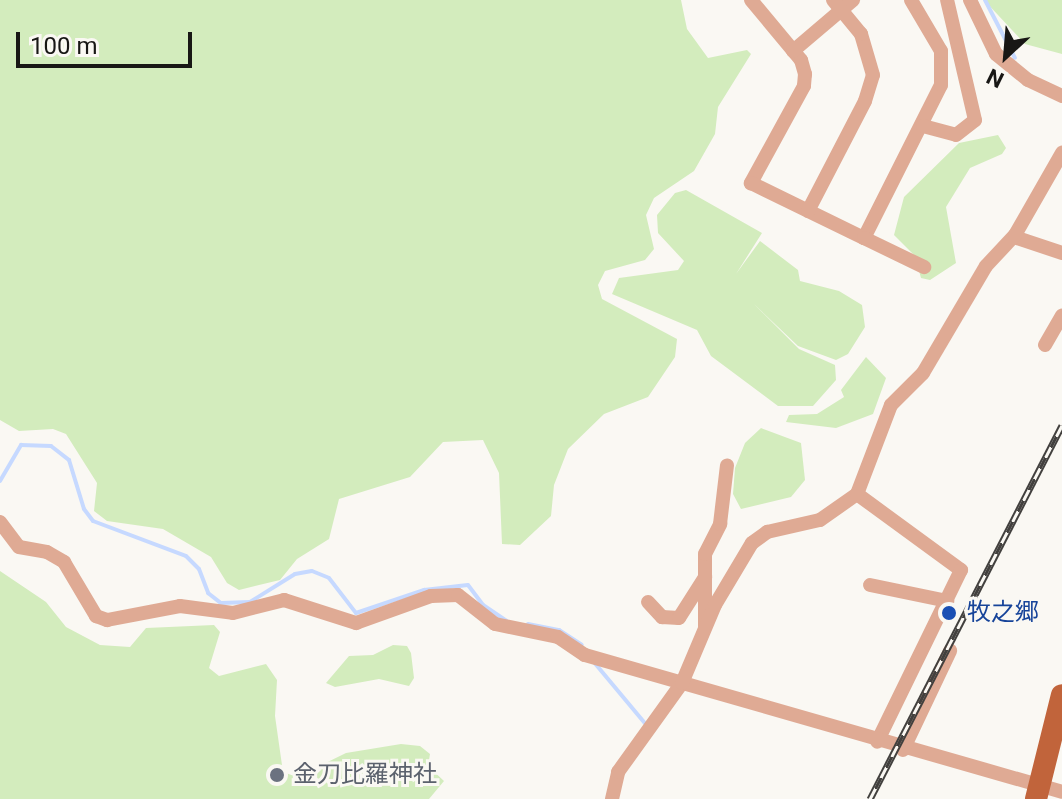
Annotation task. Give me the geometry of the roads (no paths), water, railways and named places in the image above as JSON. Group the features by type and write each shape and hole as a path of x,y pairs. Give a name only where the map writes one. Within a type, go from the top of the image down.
{"main road":[{"path":"1037,792 1062,695"}],"street":[{"path":"751,0 801,60 804,86 751,183 924,267"},
{"path":"864,238 941,85 941,51 911,0"},
{"path":"923,126 956,135 975,120 947,0"},
{"path":"970,0 996,54 1028,80 1062,96"},
{"path":"793,51 842,3 867,46 873,75 865,101 808,211"},
{"path":"612,799 618,772 647,727 682,683 715,605 757,537 820,520 857,494 891,405 923,373 986,266 1014,237 1062,153"},
{"path":"1014,237 1062,253"},
{"path":"1045,345 1062,316"},
{"path":"706,631 705,554 720,524 727,465"},
{"path":"857,494 958,564 961,575 877,742"},
{"path":"0,522 19,547 47,552 64,562 96,616 107,620 180,606 233,613 284,600 356,623 431,596 458,595 495,624 551,634 585,655 1037,792 1062,792"},
{"path":"648,602 662,617 679,618 707,573"},
{"path":"870,585 947,601"},
{"path":"903,750 950,651"}],"waterway":[{"path":"985,0 1015,58"},
{"path":"0,481 21,445 51,446 69,460 84,509 93,521 186,556 199,569 208,593 221,603 250,602 295,574 312,571 329,578 356,613 424,590 468,585 483,605 507,621"},
{"path":"528,624 559,630 582,645"},
{"path":"593,661 648,727"}],"railway":[{"path":"870,799 1062,425"}],"place":[{"name":"牧之郷","path":"949,613"},
{"name":"金刀比羅神社","path":"277,775"}]}
